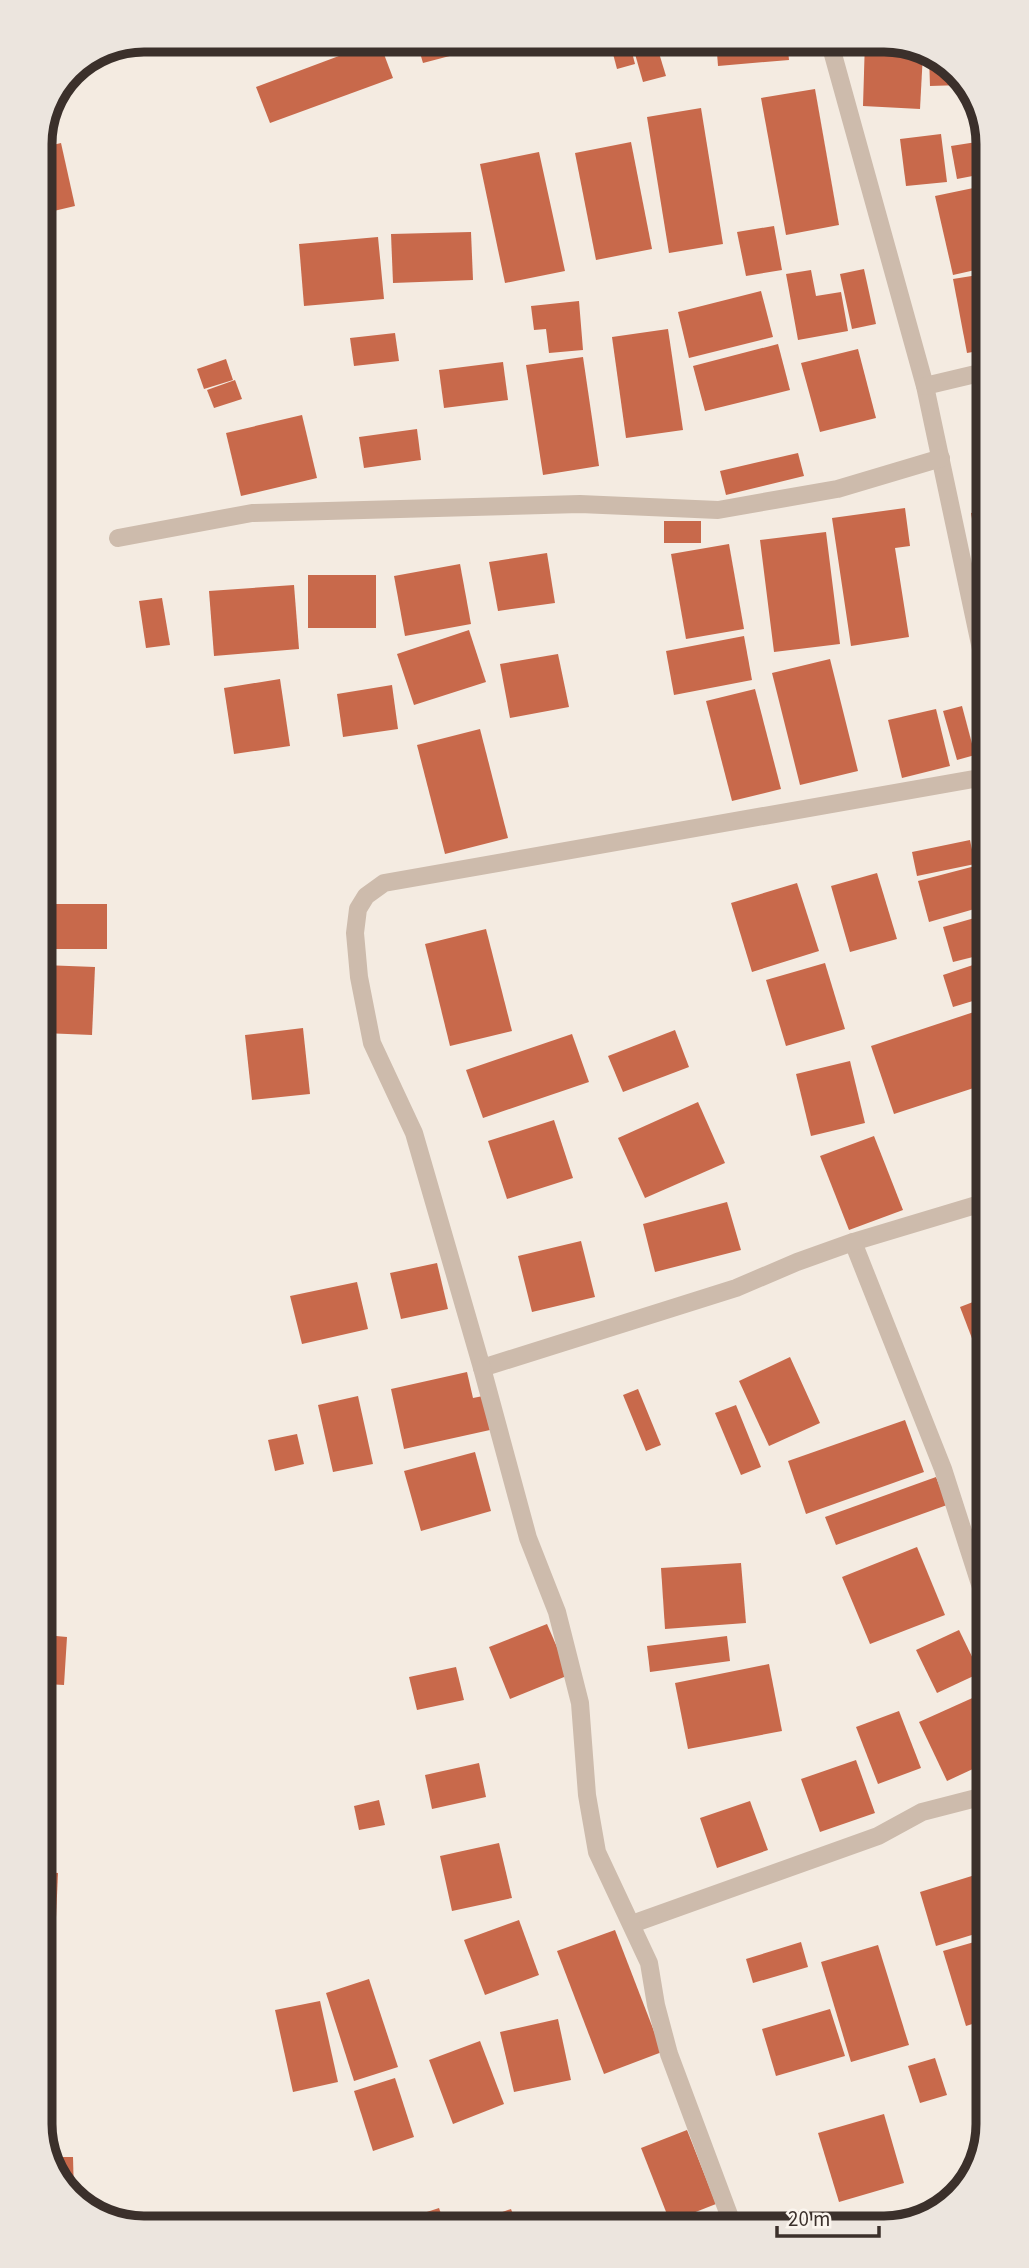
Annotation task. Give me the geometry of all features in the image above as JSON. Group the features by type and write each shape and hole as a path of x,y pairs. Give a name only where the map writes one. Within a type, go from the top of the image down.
{"street":[{"path":"834,53 925,386 976,625"},
{"path":"925,386 976,374"},
{"path":"118,538 252,513 580,504 718,510 837,489 941,458"},
{"path":"729,2216 669,2054 656,2005 649,1963 597,1852 587,1795 580,1703 557,1612 528,1538 414,1133 372,1043 359,976 355,933 358,909 366,896 384,883 976,779"},
{"path":"482,1368 736,1288 853,1242 976,1205"},
{"path":"853,1242 943,1469 976,1572"},
{"path":"632,1924 878,1836 922,1812 976,1799"}],"building":[{"path":"347,53 384,53 393,78 270,123 256,87"},
{"path":"420,53 461,53 423,63"},
{"path":"613,53 632,53 635,64 617,69"},
{"path":"635,53 659,53 666,76 643,82"},
{"path":"717,53 788,53 789,60 718,66"},
{"path":"865,53 890,53 923,62 920,109 863,106"},
{"path":"929,65 954,85 930,86"},
{"path":"815,89 839,225 786,235 761,98"},
{"path":"701,108 723,244 669,253 647,117"},
{"path":"941,134 947,182 906,186 900,139"},
{"path":"631,142 652,249 596,260 575,153"},
{"path":"976,142 976,175 957,179 951,146"},
{"path":"61,143 75,206 53,211 53,145"},
{"path":"539,152 565,271 505,283 480,164"},
{"path":"976,187 976,270 953,275 935,196"},
{"path":"774,226 782,270 746,276 737,232"},
{"path":"471,232 473,280 393,283 391,234"},
{"path":"378,237 384,299 304,306 299,244"},
{"path":"864,269 876,324 852,329 840,274"},
{"path":"811,270 816,296 841,292 848,331 798,340 786,274"},
{"path":"976,275 976,351 967,353 953,279"},
{"path":"761,291 773,337 689,358 678,312"},
{"path":"579,301 583,350 549,353 546,329 534,330 531,306"},
{"path":"668,329 683,430 626,438 612,337"},
{"path":"395,333 399,361 354,366 350,338"},
{"path":"778,344 790,390 705,411 693,366"},
{"path":"858,349 876,418 820,432 801,363"},
{"path":"583,357 599,466 543,475 526,365"},
{"path":"226,359 233,380 204,389 197,369"},
{"path":"503,362 508,400 444,408 439,370"},
{"path":"235,380 242,399 214,408 207,390"},
{"path":"302,415 317,478 241,496 226,433"},
{"path":"417,429 421,460 364,468 359,437"},
{"path":"798,453 804,476 726,495 720,471"},
{"path":"905,508 910,546 895,548 909,637 851,646 832,518"},
{"path":"976,512 976,542 971,513"},
{"path":"664,521 701,521 701,543 664,543"},
{"path":"826,532 840,644 774,652 760,540"},
{"path":"729,544 744,629 686,639 671,554"},
{"path":"547,553 555,603 498,611 489,562"},
{"path":"460,564 471,624 405,636 394,576"},
{"path":"308,575 376,575 376,628 308,628"},
{"path":"294,585 299,649 214,656 209,591"},
{"path":"162,598 170,645 146,648 139,601"},
{"path":"469,630 486,682 414,705 397,654"},
{"path":"744,636 752,680 674,695 666,651"},
{"path":"558,654 569,707 510,718 500,664"},
{"path":"830,659 858,771 800,785 772,673"},
{"path":"280,679 290,746 234,754 224,688"},
{"path":"392,685 398,729 343,737 337,694"},
{"path":"755,689 781,789 732,801 706,701"},
{"path":"962,706 975,755 957,760 943,711"},
{"path":"936,709 950,766 902,778 888,720"},
{"path":"480,729 508,838 445,854 417,745"},
{"path":"53,750 56,750 56,812 53,812"},
{"path":"970,840 975,864 917,876 912,852"},
{"path":"976,866 976,909 929,922 918,881"},
{"path":"877,873 897,939 850,952 831,886"},
{"path":"797,883 819,951 752,972 731,903"},
{"path":"53,904 107,904 107,949 53,949"},
{"path":"976,918 976,956 953,962 943,927"},
{"path":"486,929 512,1031 450,1046 425,944"},
{"path":"825,963 845,1029 786,1046 766,980"},
{"path":"976,964 976,1000 953,1007 943,975"},
{"path":"53,965 95,967 92,1035 53,1033"},
{"path":"976,1011 976,1087 894,1114 871,1046"},
{"path":"303,1028 310,1094 252,1100 245,1035"},
{"path":"675,1030 689,1067 623,1092 608,1056"},
{"path":"572,1034 589,1082 483,1118 466,1070"},
{"path":"850,1061 865,1123 811,1136 796,1074"},
{"path":"698,1102 725,1163 645,1198 618,1138"},
{"path":"554,1120 573,1178 507,1199 488,1141"},
{"path":"874,1136 903,1210 849,1230 820,1156"},
{"path":"727,1202 741,1250 655,1272 643,1224"},
{"path":"581,1241 595,1297 532,1312 518,1256"},
{"path":"437,1263 448,1309 401,1319 390,1273"},
{"path":"357,1282 368,1329 302,1344 290,1296"},
{"path":"976,1301 976,1349 960,1307"},
{"path":"790,1357 820,1423 769,1446 739,1381"},
{"path":"467,1372 473,1398 483,1396 490,1430 404,1449 391,1389"},
{"path":"638,1389 661,1445 646,1451 623,1395"},
{"path":"358,1396 373,1464 333,1472 318,1405"},
{"path":"736,1405 761,1467 741,1475 715,1413"},
{"path":"905,1420 924,1472 806,1514 788,1461"},
{"path":"297,1434 304,1464 275,1471 268,1440"},
{"path":"475,1452 491,1511 421,1531 404,1471"},
{"path":"936,1477 947,1505 836,1545 825,1517"},
{"path":"917,1547 945,1615 870,1644 842,1577"},
{"path":"741,1563 746,1623 665,1629 661,1568"},
{"path":"547,1624 569,1675 510,1699 489,1647"},
{"path":"959,1630 976,1665 976,1675 937,1693 916,1650"},
{"path":"53,1636 67,1637 64,1685 53,1684"},
{"path":"727,1636 730,1661 650,1672 647,1646"},
{"path":"769,1664 782,1731 688,1749 675,1683"},
{"path":"456,1667 464,1700 417,1710 409,1677"},
{"path":"976,1696 976,1768 947,1781 919,1722"},
{"path":"899,1711 921,1768 878,1784 856,1727"},
{"path":"856,1760 875,1813 820,1832 801,1779"},
{"path":"479,1763 486,1797 432,1809 425,1775"},
{"path":"379,1800 385,1825 359,1830 354,1806"},
{"path":"750,1801 768,1850 717,1868 700,1818"},
{"path":"499,1843 512,1898 452,1911 440,1856"},
{"path":"53,1873 58,1873 53,1940"},
{"path":"975,1875 976,1934 936,1946 920,1892"},
{"path":"519,1920 539,1975 485,1995 464,1940"},
{"path":"615,1930 662,2052 604,2074 557,1951"},
{"path":"976,1941 976,2023 966,2026 943,1951"},
{"path":"801,1942 808,1967 753,1983 746,1959"},
{"path":"878,1945 909,2045 851,2062 821,1962"},
{"path":"369,1979 398,2067 354,2081 326,1993"},
{"path":"320,2001 338,2082 293,2092 275,2010"},
{"path":"830,2009 845,2056 776,2076 762,2029"},
{"path":"558,2019 571,2080 514,2092 500,2032"},
{"path":"480,2041 504,2104 453,2124 429,2060"},
{"path":"935,2058 947,2095 920,2103 908,2066"},
{"path":"395,2078 414,2137 373,2151 354,2091"},
{"path":"884,2114 904,2183 839,2202 818,2133"},
{"path":"687,2130 716,2204 686,2216 668,2216 641,2148"},
{"path":"59,2157 73,2157 74,2181"},
{"path":"439,2208 442,2215 416,2215"},
{"path":"511,2209 513,2216 493,2215"}]}
